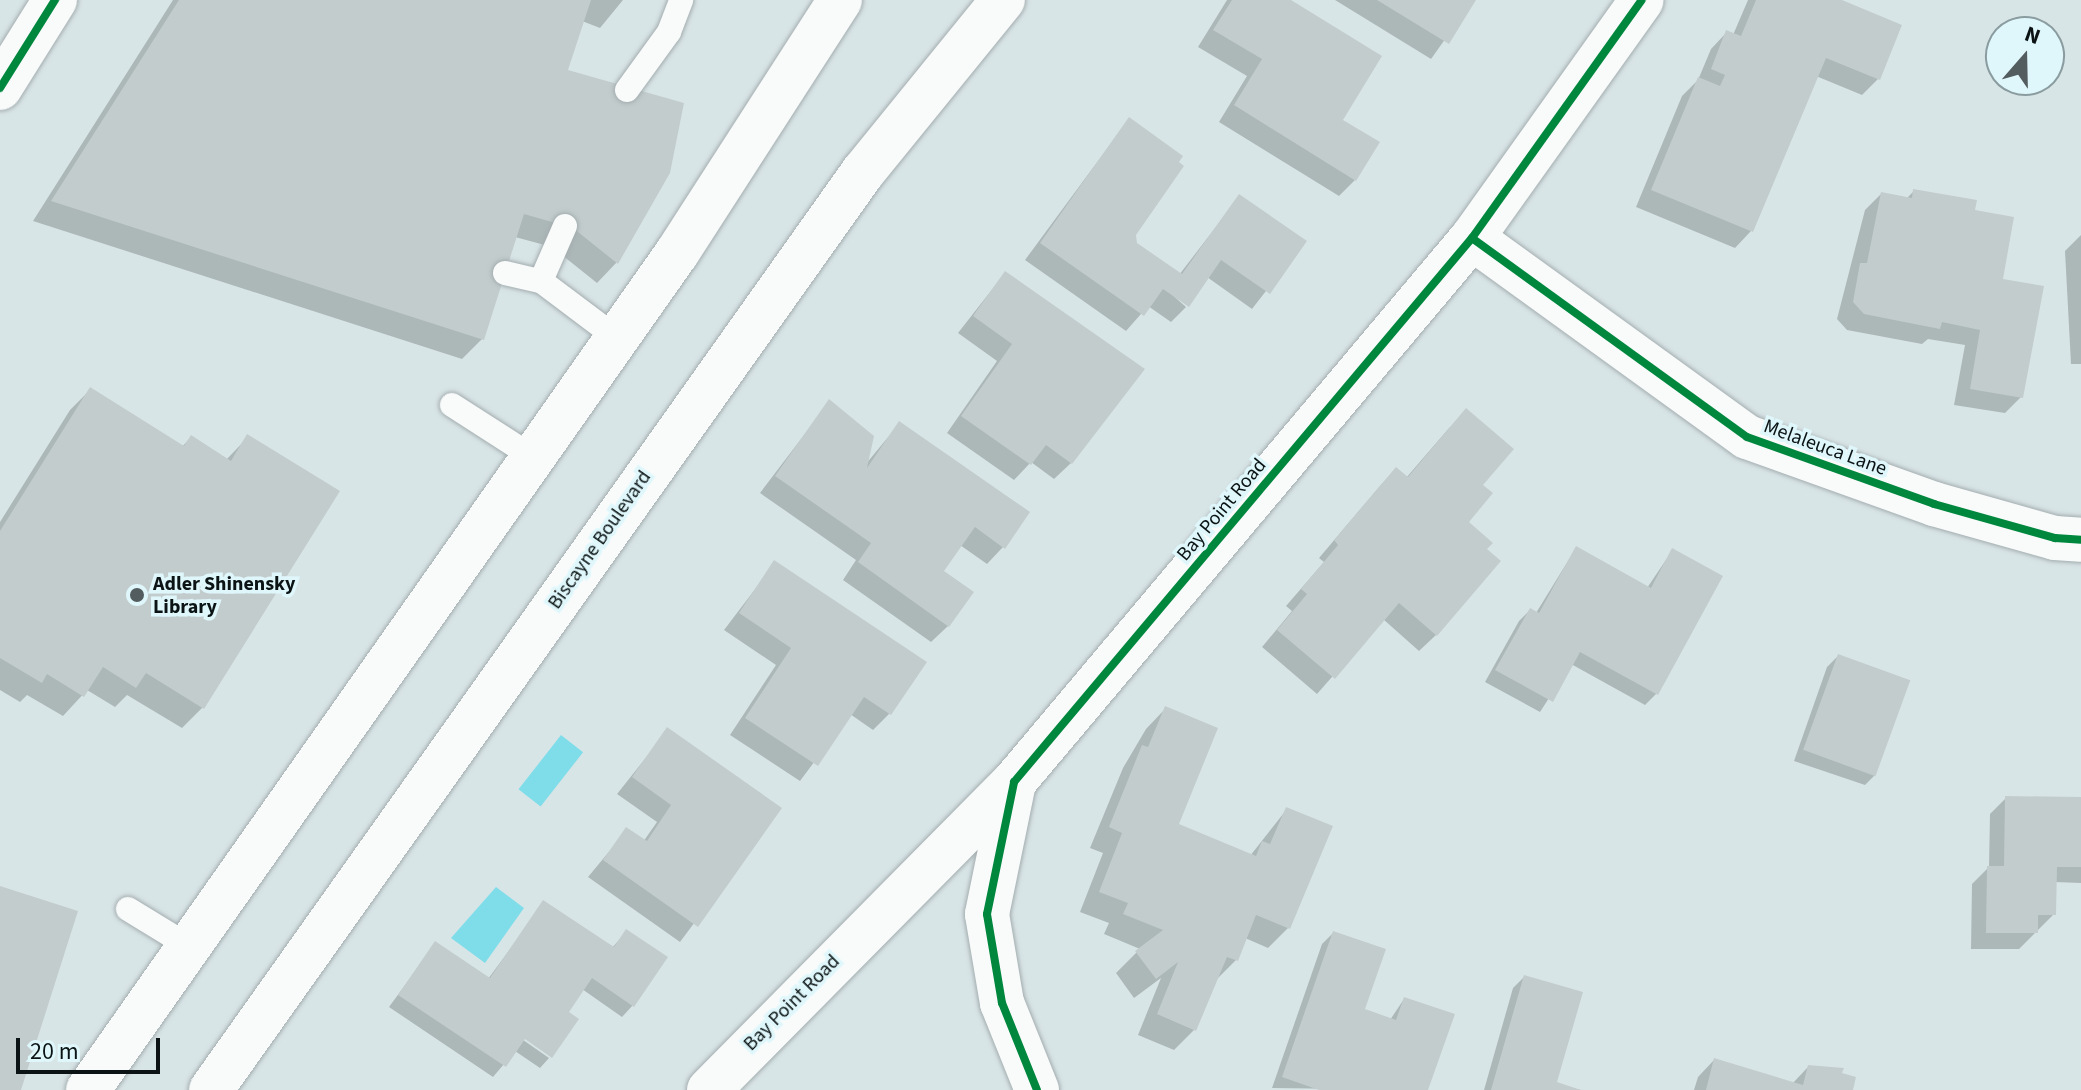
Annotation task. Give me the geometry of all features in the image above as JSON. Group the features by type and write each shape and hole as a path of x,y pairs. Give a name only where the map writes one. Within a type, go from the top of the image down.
{"main road":[{"path":"0,88 55,0"},
{"path":"88,1090 755,139 840,0"},
{"name":"Biscayne Boulevard","path":"211,1090 854,184 1003,0"},
{"name":"Bay Point Road","path":"709,1090 1014,782 1472,238 1642,0"},
{"name":"Melaleuca Lane","path":"1472,238 1747,437 1934,504 2055,538 2081,540"},
{"name":"Bay Point Road","path":"1014,782 987,914 1002,1003 1037,1090"}],"lane":[{"path":"627,90 669,32 681,0"},
{"path":"541,281 565,226"},
{"path":"505,273 541,281 617,338"},
{"path":"452,405 533,457"},
{"path":"128,909 187,945"}],"water":[{"path":"561,735 583,752 541,807 519,789"},
{"path":"496,887 524,908 485,963 451,938"}],"building":[{"path":"179,0 591,0 568,70 684,103 670,173 618,264 573,228 524,214 484,340 51,201"},
{"path":"1232,0 1291,0 1382,56 1343,120 1380,142 1356,181 1234,105 1262,59 1213,30"},
{"path":"1377,0 1476,0 1449,44"},
{"path":"1756,0 1842,0 1902,25 1880,80 1826,58 1753,232 1651,190 1698,77 1720,86 1725,75 1711,69 1726,30 1741,36"},
{"path":"1129,117 1183,156 1179,162 1184,166 1136,235 1137,243 1182,274 1239,194 1307,241 1270,294 1221,260 1189,307 1163,289 1144,316 1040,243"},
{"path":"1913,189 1977,200 1975,210 2014,217 2003,279 2044,286 2023,398 1970,389 1980,330 1942,322 1940,329 1864,314 1853,302 1860,263 1867,263 1881,192 1912,198"},
{"path":"1005,271 1145,369 1072,464 1046,445 1031,465 961,416 1012,344 973,316"},
{"name":"Adler Shinensky Library","path":"90,387 184,446 191,435 231,461 247,434 340,491 204,709 146,673 136,688 103,667 84,697 47,674 42,683 0,658 0,531"},
{"path":"829,399 874,436 867,468 899,421 1030,512 1005,549 975,527 944,571 974,592 949,627 858,562 871,543 775,476"},
{"path":"1466,408 1514,449 1483,485 1493,493 1469,522 1493,543 1487,549 1501,561 1437,636 1399,603 1335,679 1277,630 1307,594 1301,589 1338,545 1334,540 1396,467 1408,477"},
{"path":"1576,546 1651,588 1672,548 1723,576 1658,695 1580,652 1553,702 1495,670 1530,608 1539,613"},
{"path":"774,560 927,662 891,715 864,697 818,766 745,718 791,648 739,613"},
{"path":"1838,654 1910,680 1875,776 1803,750"},
{"path":"1165,706 1218,728 1179,824 1256,856 1262,841 1270,844 1286,807 1333,826 1290,929 1256,915 1238,961 1227,957 1196,1031 1157,1014 1178,962 1156,979 1135,951 1163,930 1123,914 1128,903 1099,892 1122,833 1109,827 1142,745 1148,747"},
{"path":"667,727 782,808 698,927 603,860 626,827 647,841 671,805 632,777"},
{"path":"2005,796 2081,797 2081,867 2057,867 2056,915 2038,915 2038,933 1986,933 1987,866 2004,866"},
{"path":"0,886 78,911 21,1090 0,1090"},
{"path":"543,900 614,947 626,929 668,957 634,1007 592,978 569,1012 579,1019 552,1058 525,1039 506,1067 398,995 435,941 490,978"},
{"path":"1333,931 1386,949 1365,1009 1396,1020 1404,997 1455,1014 1428,1090 1319,1090 1282,1077"},
{"path":"1524,975 1583,992 1557,1082 1581,1090 1491,1090"},
{"path":"1714,1058 1803,1085 1808,1065 1844,1068 1842,1073 1856,1077 1853,1090 1706,1090"}],"cycle path":[{"path":"0,88 55,0"},
{"path":"1037,1090 1002,1003 987,914 1014,782 1472,238 1642,0"},
{"path":"1472,238 1747,437 1934,504 2055,538 2081,540"}],"place":[{"name":"Adler Shinensky Library","path":"137,595"}]}
